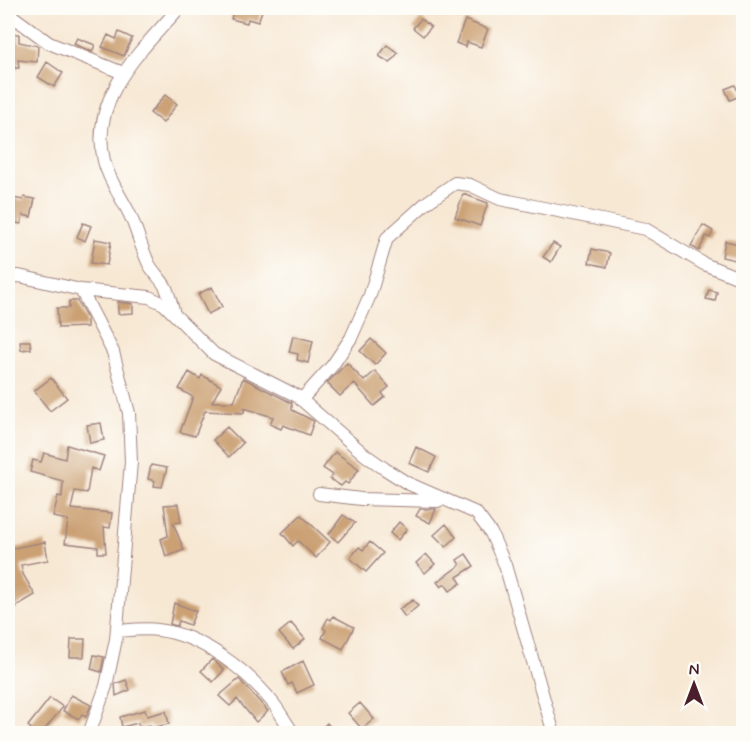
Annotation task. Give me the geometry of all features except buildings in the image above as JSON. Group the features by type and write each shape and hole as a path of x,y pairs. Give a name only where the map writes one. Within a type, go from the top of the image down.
{"street":[{"path":"173,310 165,286 153,273 129,213 104,162 102,146 106,108 111,91 123,73 179,8"},
{"path":"8,13 49,43 123,73"},
{"path":"302,400 332,366 351,338 370,295 387,238 426,203 455,183 470,184 512,202 645,229 704,264 744,280"},
{"path":"8,277 19,276 81,290 150,297 173,310 214,354 302,400 364,454 393,474 407,483 476,513 491,533 516,600 554,734"},
{"path":"81,290 113,352 129,413 131,462 117,631 106,686 89,734"},
{"path":"320,494 361,499 452,501"},
{"path":"117,631 157,630 193,640 233,665 247,678 271,701 294,734"}]}
